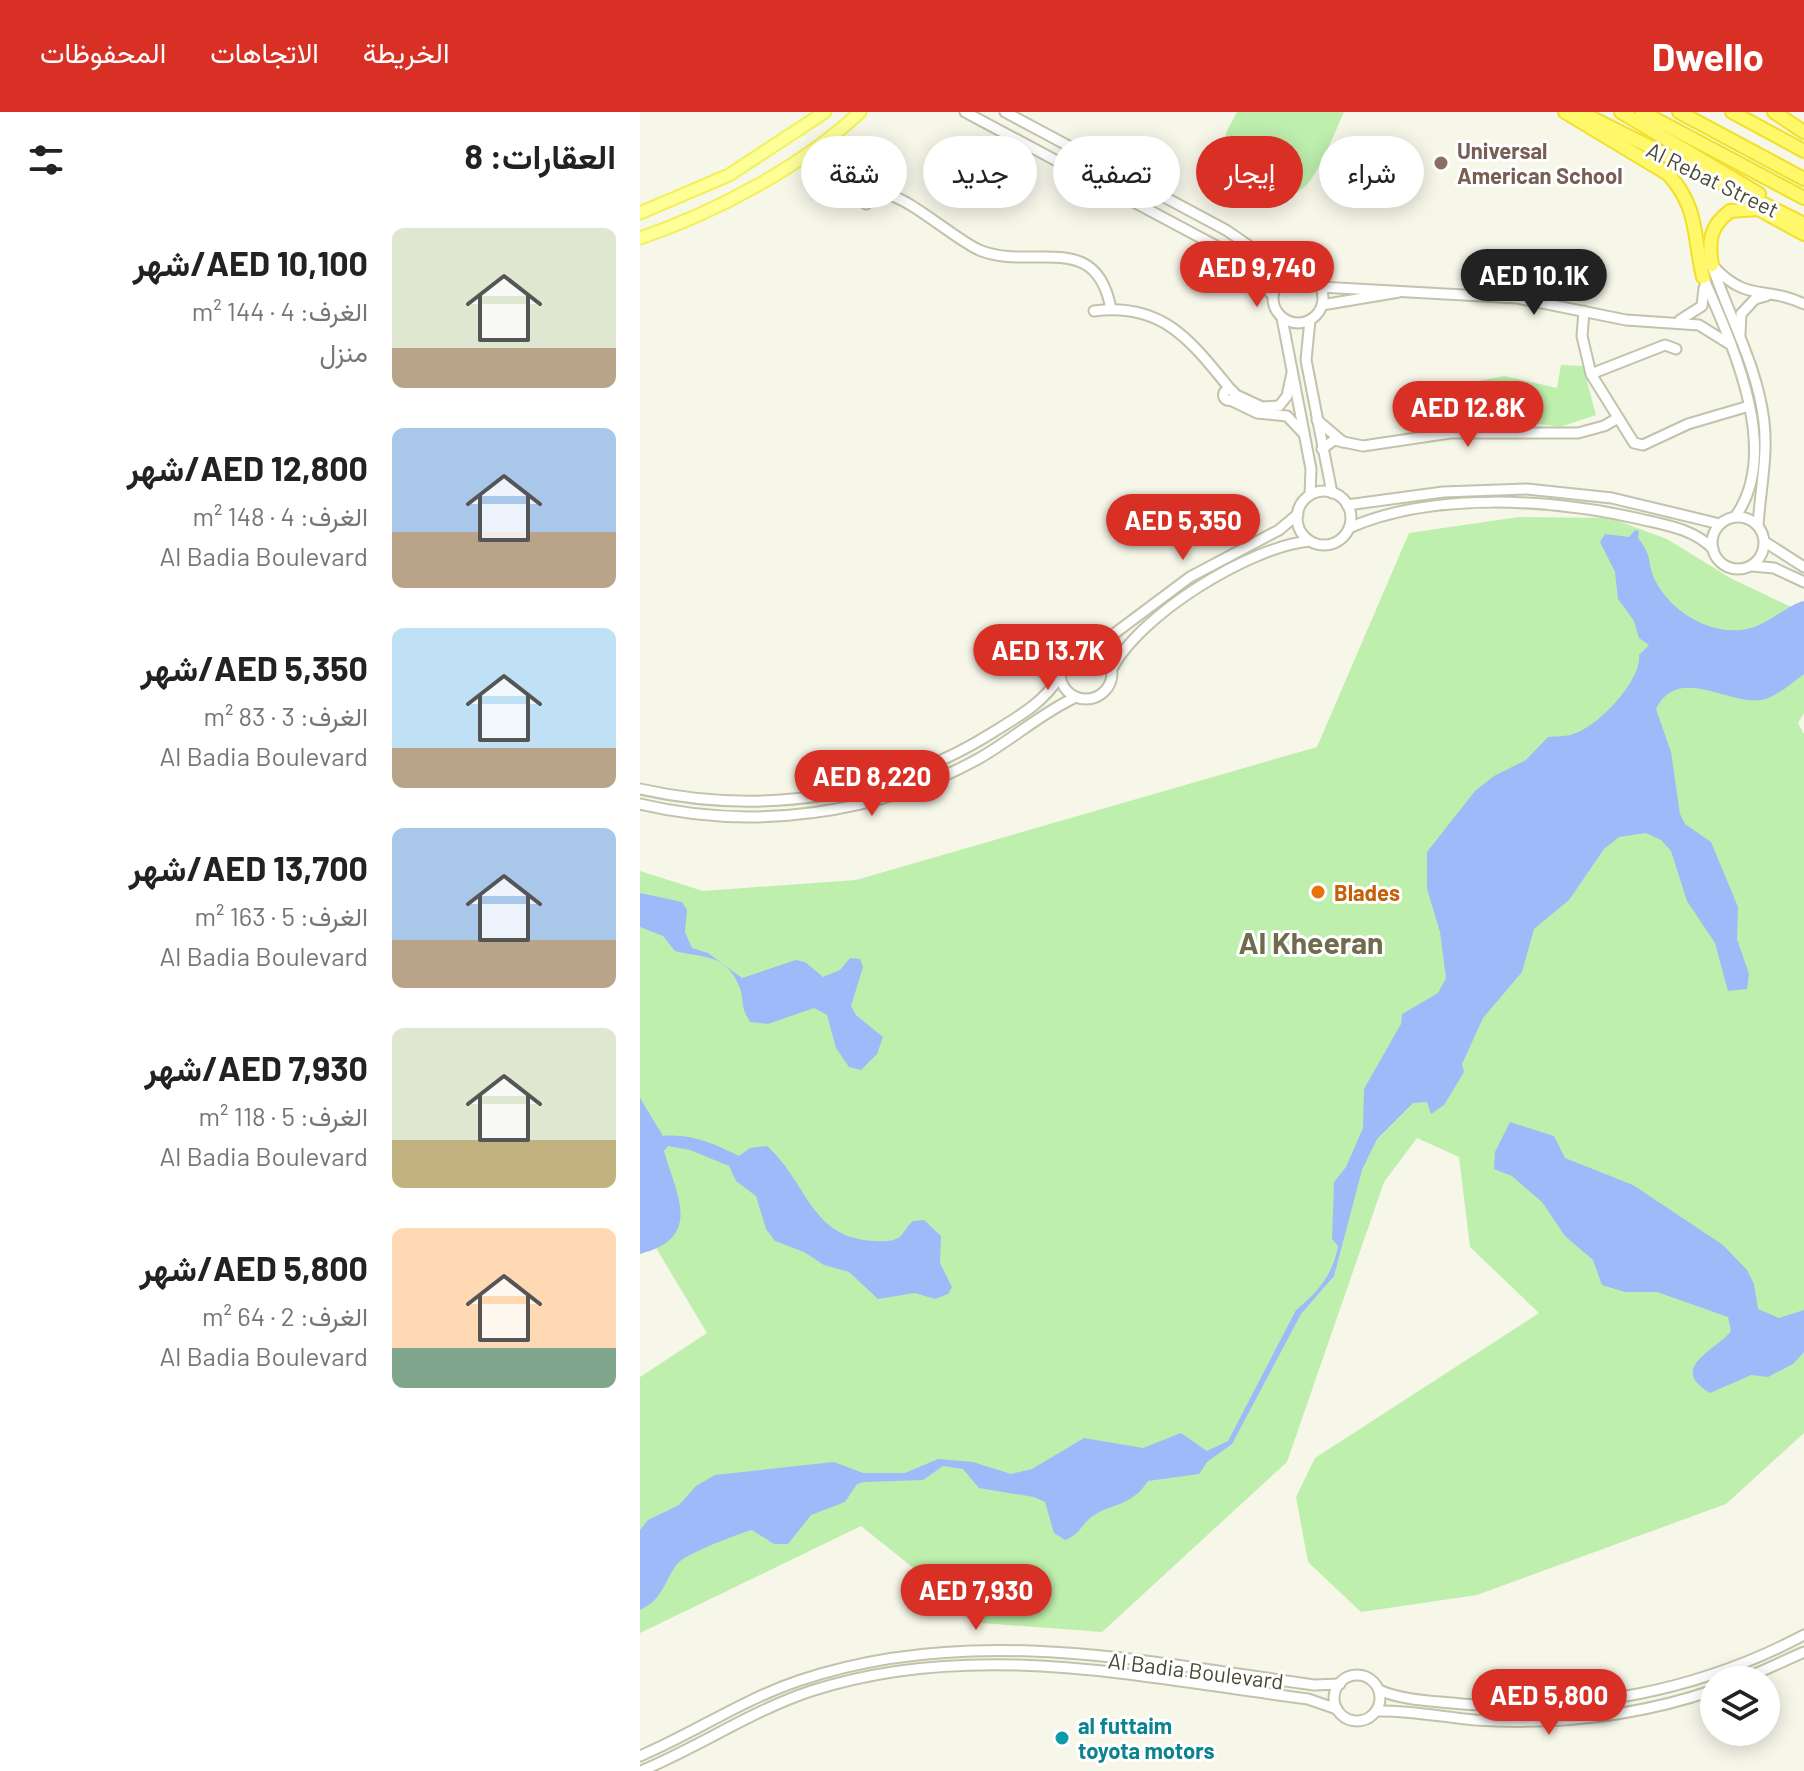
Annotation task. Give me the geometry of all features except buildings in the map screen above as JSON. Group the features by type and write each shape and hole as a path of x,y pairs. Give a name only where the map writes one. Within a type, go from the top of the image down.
{"highway":[{"path":"1565,112 1668,174 1681,188 1690,204 1703,277"},
{"name":"Al Rebat Street","path":"1580,112 1804,224"},
{"path":"1621,112 1746,185 1780,210"},
{"name":"Al Rebat Street","path":"1642,112 1804,198"},
{"name":"Al Rebat Street","path":"1679,112 1804,179"},
{"path":"1732,112 1804,151"},
{"path":"1774,112 1804,132"},
{"path":"1712,265 1709,247 1714,226 1730,211 1758,209 1804,234"}],"main road":[{"path":"640,213 729,175 825,112"},
{"path":"640,238 736,196 811,150 857,114 871,112"}],"street":[{"path":"965,112 1220,248 1245,267 1272,295"},
{"path":"1005,112 1226,230 1290,274 1311,276 1320,287 1322,305"},
{"path":"907,205 991,254 1080,260 1101,278 1111,309"},
{"path":"1712,265 1742,290 1781,295 1804,304"},
{"path":"1712,265 1736,344 1749,406 1753,453 1750,488 1735,517"},
{"path":"640,789 704,800 749,802 818,797 887,781 938,762 987,737 1043,700 1060,676 1061,665 1071,652 1095,648 1190,577 1279,530 1298,514 1310,495 1311,469 1293,369 1282,318 1274,307 1272,295 1278,282 1290,274"},
{"path":"1668,322 1690,317 1699,310 1705,296 1703,277"},
{"path":"1703,277 1755,378 1764,423 1765,454 1758,526 1765,542 1804,567"},
{"path":"1320,287 1499,295 1633,321 1704,327 1736,344"},
{"path":"1399,292 1322,305 1310,320 1305,351 1322,449 1332,493 1347,505 1457,491 1527,489 1612,498 1720,524"},
{"path":"1736,344 1741,314 1747,305 1755,299 1781,295"},
{"path":"1094,311 1141,311 1165,321 1183,336 1230,394 1257,413 1287,416 1304,435"},
{"path":"1587,312 1583,340 1591,374 1631,441 1640,445 1688,424 1749,406"},
{"path":"1282,318 1293,323 1310,320"},
{"path":"1591,374 1665,345 1676,349"},
{"path":"1230,394 1275,407 1282,403 1288,392 1293,369"},
{"path":"1595,429 1610,406"},
{"path":"1322,449 1332,440 1363,446 1434,434 1572,433 1595,429 1618,418"},
{"path":"1317,420 1343,442"},
{"path":"1310,495 1332,493"},
{"path":"1060,676 1067,691 1076,697 1090,699 1102,694 1110,685 1112,669 1130,642 1195,592 1282,545 1310,541 1322,545 1334,543 1349,528 1383,516 1450,506 1547,504 1665,525 1696,535 1713,549"},
{"path":"1347,505 1349,528"},
{"path":"1298,514 1299,526 1310,541"},
{"path":"1758,526 1750,520 1735,517 1720,524 1712,538 1717,559 1731,569 1752,566 1774,568 1804,582"},
{"path":"1752,566 1760,558 1765,542"},
{"path":"1095,648 1105,655 1112,669"},
{"path":"640,804 698,814 744,817 810,814 853,805 908,790 961,768 1076,697"},
{"path":"853,805 857,796 876,790 887,781"},
{"path":"1379,1690 1376,1711 1365,1720 1353,1721 1337,1709 1335,1696 1340,1684 1360,1676 1369,1679 1379,1690 1400,1697 1479,1705 1546,1706 1591,1702 1698,1680 1752,1660 1804,1635"},
{"name":"Al Badia Boulevard","path":"640,1756 784,1686 845,1667 919,1653 983,1648 1046,1651 1314,1685 1340,1684"},
{"path":"1773,1666 1804,1652"},
{"name":"Al Badia Boulevard","path":"641,1771 792,1698 874,1675 938,1665 1002,1663 1075,1669 1308,1699 1337,1709"},
{"path":"1376,1711 1477,1720 1579,1718 1641,1709 1700,1694"}],"green space":[{"path":"1237,112 1344,112 1333,136 1319,136 1319,166 1303,188 1303,136 1226,134"},
{"path":"1561,365 1583,366 1596,415 1560,427 1506,419 1450,429 1443,388 1504,376 1557,388"},
{"path":"1519,517 1610,518 1667,539 1732,579 1804,613 1804,713 1798,723 1804,734 1804,1433 1726,1504 1477,1595 1361,1612 1308,1562 1296,1497 1315,1458 1539,1313 1470,1247 1459,1157 1417,1138 1384,1182 1287,1462 1102,1632 982,1623 861,1526 640,1633 640,1377 707,1333 640,1221 640,871 703,891 856,880 1317,747 1409,533"}],"water":[{"path":"1635,530 1639,531 1638,538 1663,594 1696,621 1723,630 1751,628 1804,601 1804,674 1789,686 1761,700 1690,688 1677,689 1665,696 1656,709 1671,752 1680,814 1685,824 1711,842 1738,907 1737,939 1749,974 1747,989 1728,991 1715,943 1687,901 1671,851 1661,840 1646,833 1619,837 1604,849 1569,900 1534,929 1522,972 1483,1018 1462,1064 1464,1072 1444,1105 1431,1114 1427,1102 1413,1103 1377,1139 1362,1170 1334,1276 1301,1314 1232,1444 1207,1462 1199,1474 1148,1481 1127,1501 1089,1519 1065,1540 1054,1533 1045,1502 1034,1497 979,1488 963,1469 943,1466 923,1480 864,1482 857,1484 845,1502 811,1515 788,1544 774,1544 752,1530 683,1559 673,1569 659,1595 640,1610 640,1530 648,1520 679,1505 696,1486 715,1475 834,1462 863,1473 905,1473 938,1459 973,1462 1011,1474 1032,1469 1084,1438 1143,1448 1181,1433 1207,1451 1228,1441 1296,1310 1317,1290 1332,1266 1338,1246 1332,1239 1334,1182 1346,1167 1363,1128 1364,1089 1401,1024 1402,1014 1438,993 1446,978 1440,932 1427,889 1427,852 1475,791 1494,776 1526,760 1548,737 1583,730 1606,713 1626,689 1638,665 1639,655 1649,645 1639,638 1634,621 1618,599 1615,572 1600,542 1605,534 1629,537"},
{"path":"640,893 682,902 687,910 685,932 692,948 708,953 742,978 796,960 805,962 823,977 840,970 850,958 860,959 863,967 851,1006 856,1015 883,1037 877,1054 861,1070 849,1067 836,1048 827,1015 814,1008 768,1024 750,1022 744,1011 739,986 727,967 711,958 675,951 663,936 640,927"},
{"path":"640,1098 663,1136 693,1138 739,1156 750,1148 767,1146 781,1160 812,1207 837,1231 855,1238 886,1241 901,1236 913,1221 924,1220 941,1236 940,1263 952,1287 948,1294 935,1299 915,1293 878,1299 849,1272 824,1265 804,1252 775,1241 766,1229 756,1196 736,1181 729,1166 690,1150 668,1146 664,1151 679,1199 679,1226 660,1247 640,1254"},
{"path":"1510,1122 1554,1136 1565,1158 1633,1185 1723,1245 1747,1270 1754,1284 1758,1309 1779,1318 1804,1310 1804,1352 1793,1364 1768,1377 1751,1375 1710,1393 1698,1384 1693,1375 1694,1367 1731,1331 1728,1317 1657,1292 1625,1292 1602,1285 1593,1260 1565,1236 1542,1202 1512,1176 1494,1169 1495,1152"}],"place":[{"name":"Universal American School","path":"1441,163"},
{"name":"Blades","path":"1318,892"},
{"name":"al futtaim toyota motors","path":"1062,1738"}],"district":[{"name":"Al Kheeran","path":"1311,942"}]}
